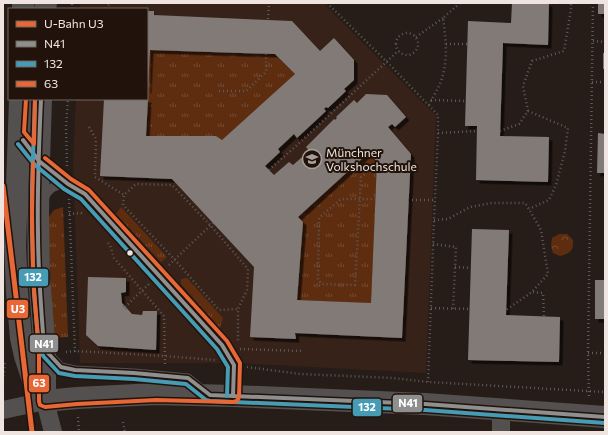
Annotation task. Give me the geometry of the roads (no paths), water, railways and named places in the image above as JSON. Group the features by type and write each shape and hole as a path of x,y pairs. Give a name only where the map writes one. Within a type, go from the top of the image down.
{"street":[{"path":"20,100 15,246 17,292 21,338 33,380 45,401"},
{"path":"42,100 38,213 39,275 44,346 45,401 53,432"},
{"path":"3,410 45,401 156,394 425,404 605,417"},
{"path":"500,410 501,432"}],"lane":[{"path":"18,134 39,161 68,184 85,194 222,345 234,365 233,396"},
{"path":"38,213 45,194 55,185 68,184"},
{"path":"44,346 48,353 61,367 74,370 188,378 210,395"}],"metro line":[{"name":"U3","path":"3,186 32,432"}],"place":[{"name":"Münchner Volkshochschule","path":"312,159"}]}
